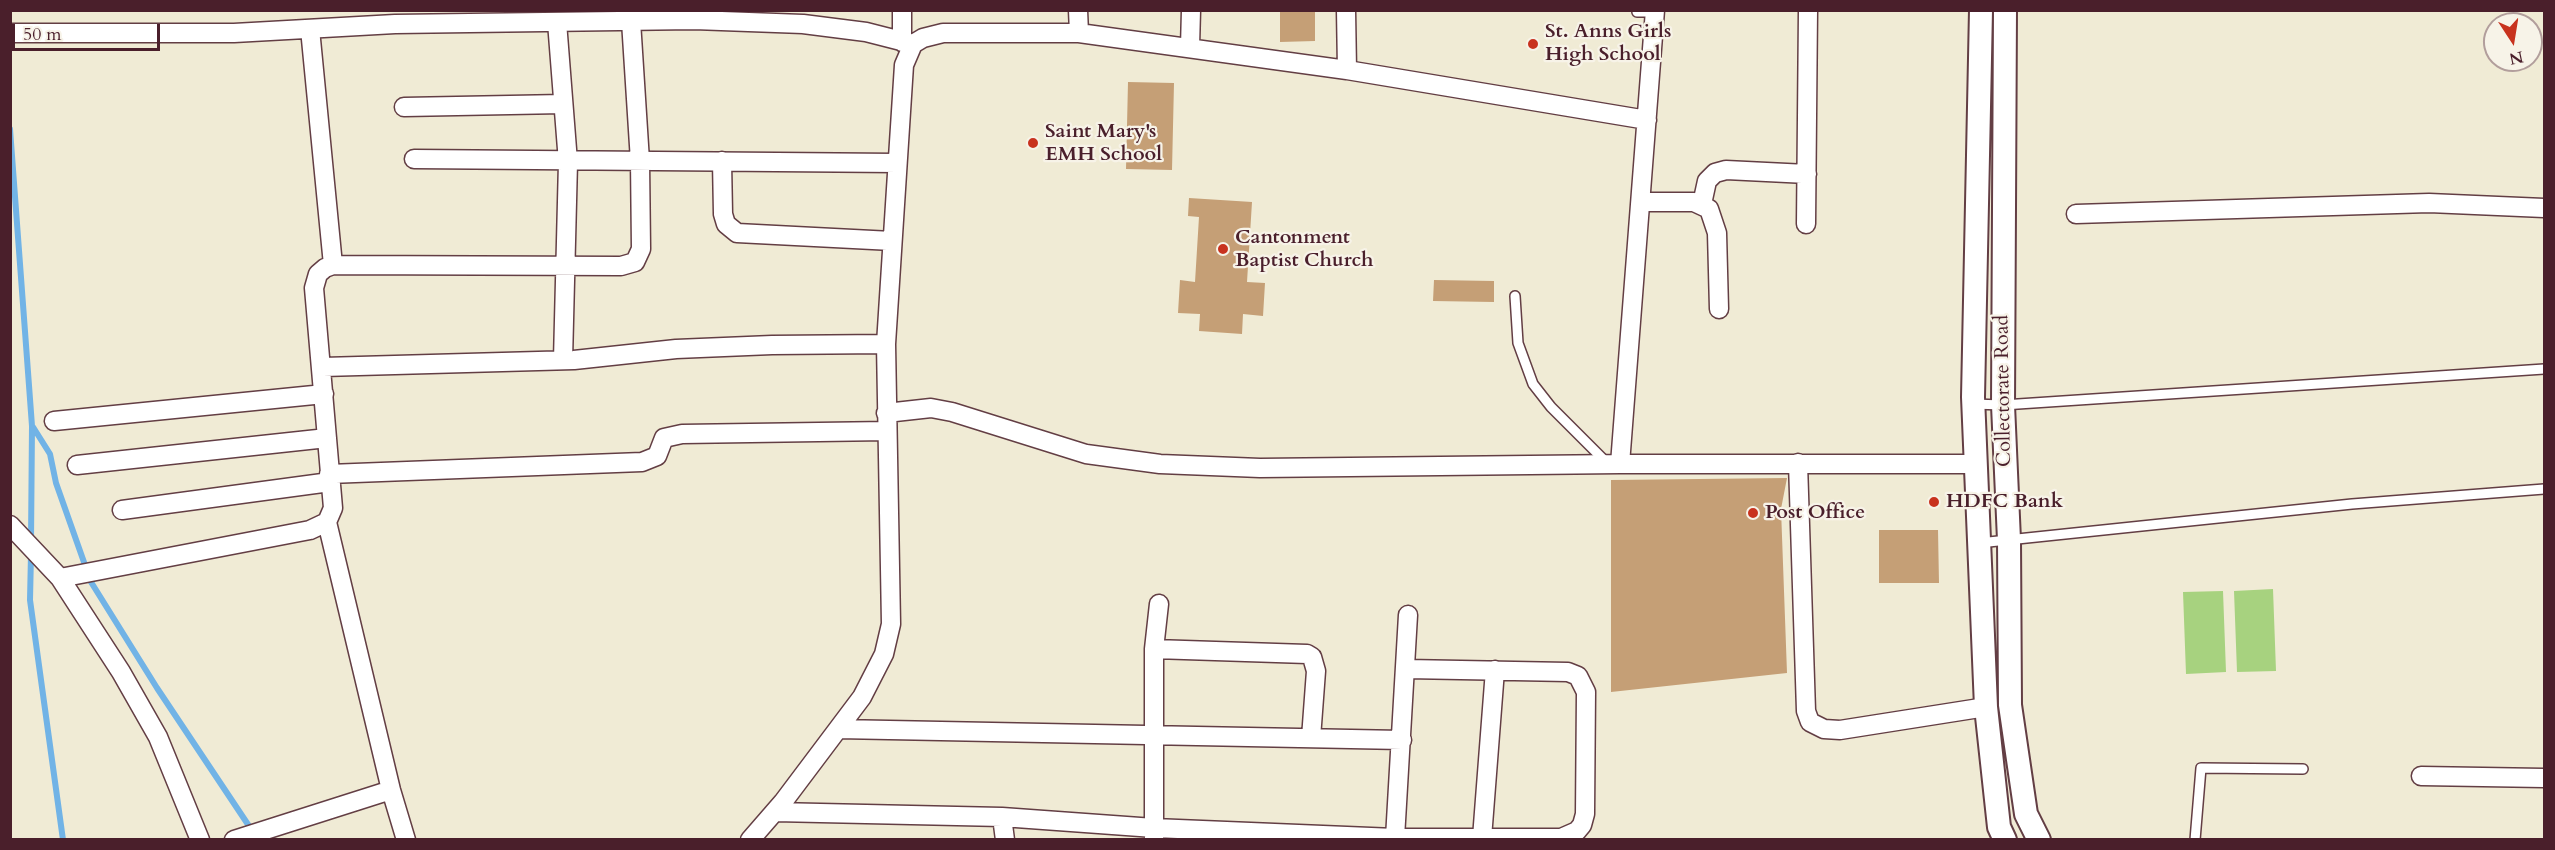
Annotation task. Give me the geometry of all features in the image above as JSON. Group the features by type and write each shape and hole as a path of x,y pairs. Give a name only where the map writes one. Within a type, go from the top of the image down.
{"street":[{"path":"750,840 775,812 862,697 884,654 891,624 886,344 907,43 902,10"},
{"path":"1078,10 1078,33"},
{"path":"1190,47 1191,10"},
{"path":"1346,10 1347,70"},
{"path":"1806,224 1808,10"},
{"name":"Collectorate Road","path":"1981,10 1973,404 1986,707 1999,827 2005,840"},
{"name":"Collectorate Road","path":"2005,10 2003,405 2009,540 2010,705 2026,814 2039,840"},
{"path":"1614,464 1641,201 1655,11"},
{"path":"14,33 234,33 310,29 395,17 557,22 631,21 683,15 803,17 907,43 943,33 1078,33 1347,70 1647,120"},
{"path":"406,840 391,790 327,522 333,508 315,281 318,274 333,265 566,264 621,266 635,262 641,249 640,161 631,21"},
{"path":"557,22 568,162 563,360"},
{"path":"310,29 333,265"},
{"path":"404,106 563,104"},
{"path":"414,159 897,164"},
{"path":"722,161 723,214 726,224 737,233 892,241"},
{"path":"1702,204 1709,178 1715,173 1726,170 1807,174"},
{"path":"1641,201 1694,202 1702,204 1713,218 1717,233 1719,309"},
{"path":"2076,214 2429,203 2544,208"},
{"path":"323,367 563,360 676,349 886,344"},
{"path":"54,421 324,394"},
{"path":"122,510 329,478 642,462 657,456 660,443 664,438 682,434 886,422 931,408 952,412 1086,454 1160,464 1260,468 1614,464 1976,464"},
{"path":"77,465 327,438"},
{"path":"1798,464 1807,718 1815,726 1840,730 1986,707"},
{"path":"67,576 310,531 327,522"},
{"path":"15,530 42,559 67,576 158,737 200,840"},
{"path":"1154,834 1154,649 1159,604"},
{"path":"1395,838 1407,669 1408,615"},
{"path":"1154,649 1307,654 1312,657 1316,671 1311,738"},
{"path":"775,812 1002,817 1154,834 1425,839 1571,837 1582,825 1585,814 1586,692 1584,683 1578,676 1568,672 1407,669"},
{"path":"1493,839 1495,670"},
{"path":"838,729 1402,740"},
{"path":"2421,776 2544,778"},
{"path":"237,838 391,790"},
{"path":"1002,817 1005,840"}],"lane":[{"path":"1636,12 1655,11"},
{"path":"1515,296 1518,343 1533,384 1551,407 1614,464"},
{"path":"1973,404 2003,405 2544,369"},
{"path":"1979,543 2352,504 2544,489"},
{"path":"2195,840 2201,768 2303,769"}],"green space":[{"path":"2273,589 2276,671 2237,672 2234,591"},
{"path":"2223,591 2226,672 2186,674 2183,592"}],"building":[{"path":"1280,10 1315,10 1315,41 1280,42"},
{"path":"1128,82 1174,83 1172,170 1126,169"},
{"name":"Cantonment Baptist Church","path":"1189,198 1252,202 1247,282 1265,283 1263,316 1243,314 1242,334 1199,331 1200,314 1178,313 1180,280 1195,282 1199,217 1188,216"},
{"path":"1434,280 1494,281 1494,302 1433,301"},
{"path":"1787,478 1781,509 1787,673 1611,692 1611,480"},
{"path":"1879,530 1938,530 1939,583 1879,583"}],"waterway":[{"path":"10,129 32,426 31,541"},
{"path":"33,427 50,454 56,483 91,582 157,688 253,832"},
{"path":"31,554 30,600 63,840"}],"place":[{"name":"St. Anns Girls High School","path":"1533,44"},
{"name":"Saint Mary's EMH School","path":"1033,143"},
{"name":"Cantonment Baptist Church","path":"1223,249"},
{"name":"HDFC Bank","path":"1934,502"},
{"name":"Post Office","path":"1753,513"}]}
